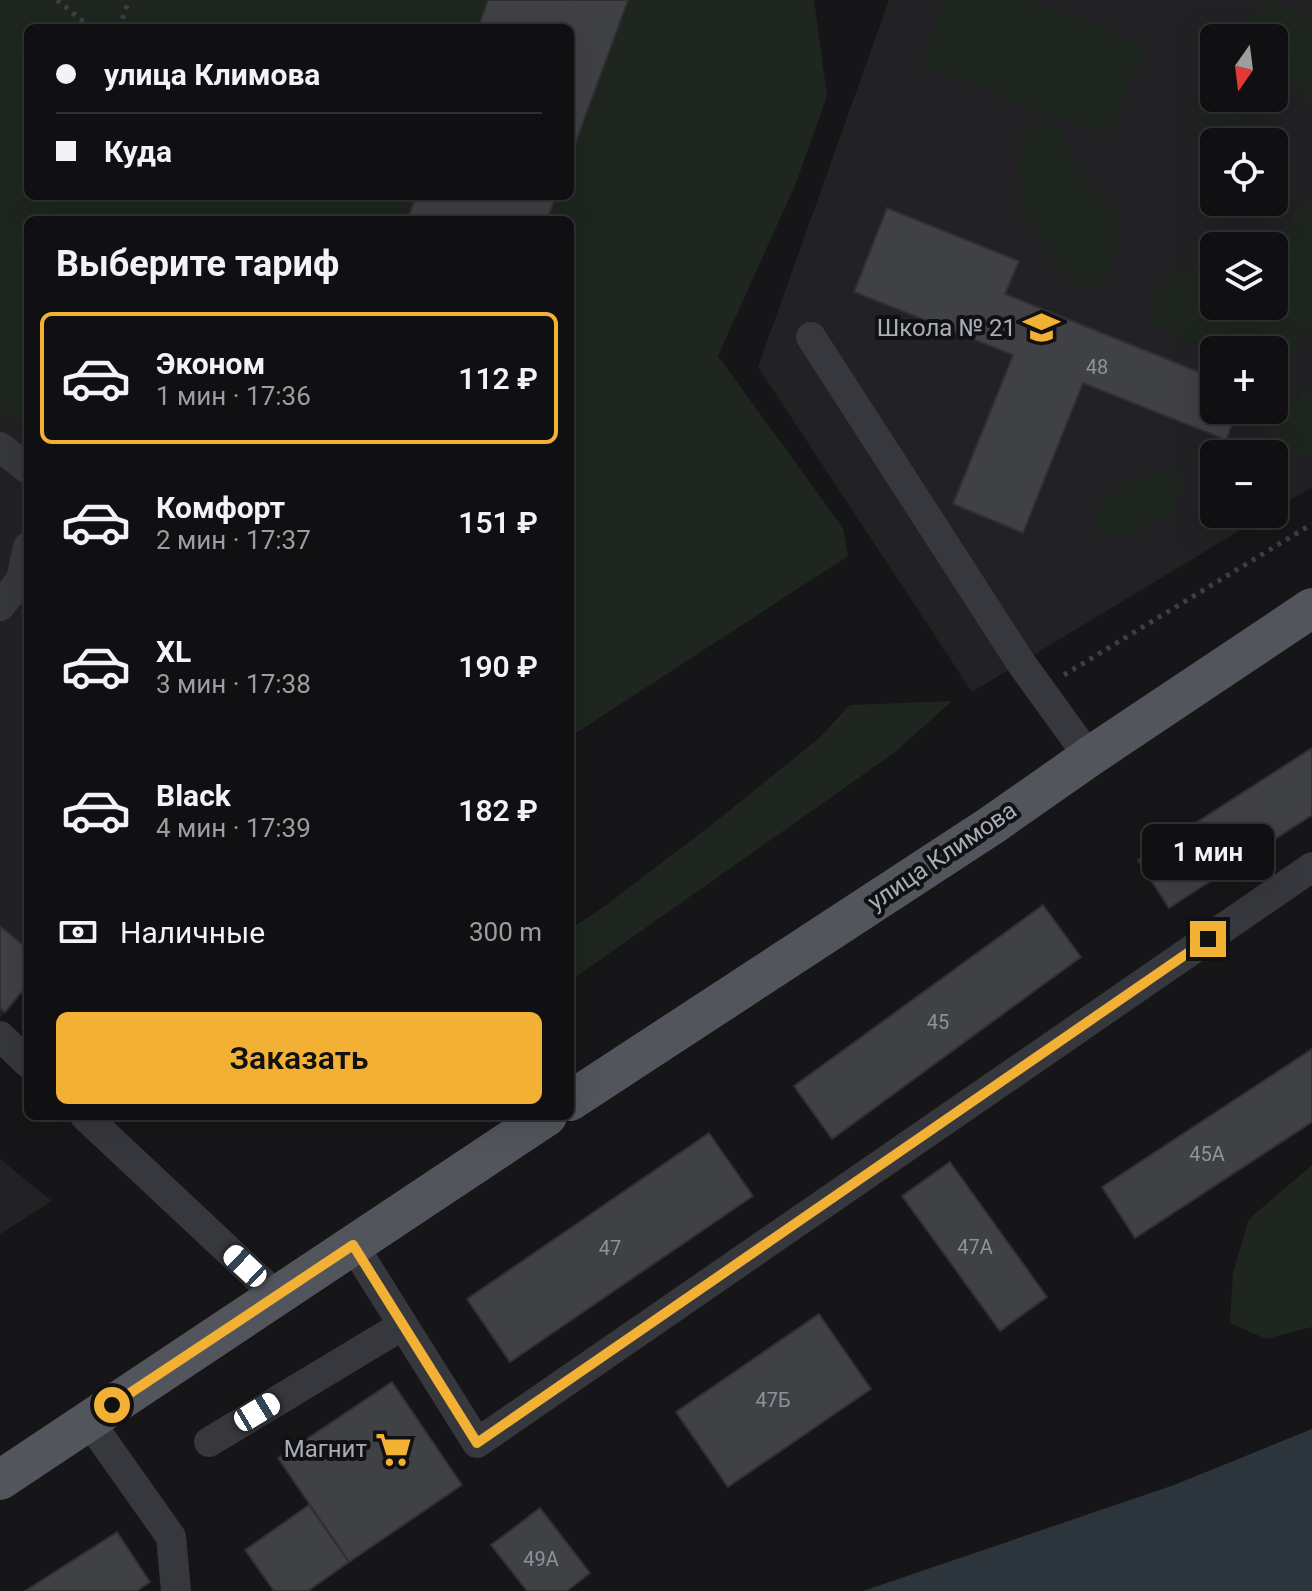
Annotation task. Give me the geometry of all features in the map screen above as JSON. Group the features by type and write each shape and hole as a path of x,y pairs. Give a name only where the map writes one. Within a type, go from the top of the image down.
{"main road":[{"name":"улица Климова","path":"574,1098 992,825 1312,608"},
{"path":"0,1480 541,1120"}],"lane":[{"path":"811,337 1021,663 1089,757"},
{"path":"0,447 24,466"},
{"path":"0,606 21,580 24,566"},
{"path":"353,1245 477,1443 1312,867"},
{"path":"0,1036 24,1059"},
{"path":"89,1120 277,1296"},
{"path":"209,1442 403,1325"},
{"path":"89,1421 171,1537 176,1591"}],"path":[{"path":"57,0 86,24"},
{"path":"120,24 129,0"},
{"path":"1040,690 1312,524"}],"shaded area":[{"path":"0,0 814,0 827,96 796,183 718,356 843,528 848,556 574,734 574,216 24,216 24,432 0,413"},
{"name":"Школа № 21","path":"889,0 1312,0 1312,487 1288,502 1288,440 1200,440 1200,528 1244,528 972,692 758,367"},
{"path":"944,0 1028,0 1145,44 1110,137 920,65"},
{"path":"1270,2 1312,17 1312,102 1288,86 1288,24 1245,24 1248,18"},
{"path":"1200,106 1200,112 1244,112 1241,121 1211,121 1194,115"},
{"path":"1040,121 1062,134 1078,168 1118,209 1117,246 1104,282 1088,286 1066,280 1023,214 1018,169 1023,140"},
{"path":"1312,194 1312,323 1288,358 1288,336 1200,336 1200,345 1154,325 1153,297 1176,274 1200,262 1200,320 1288,320 1288,232 1273,232 1289,226"},
{"path":"1312,386 1312,452 1290,456 1288,440 1271,440 1267,424 1288,424 1288,406"},
{"path":"0,413 24,432 24,989 0,1018"},
{"path":"1165,467 1177,470 1181,481 1175,513 1122,539 1097,532 1092,514 1106,493"},
{"path":"952,701 894,753 574,978 574,926 719,819 818,739 850,705"},
{"path":"0,1159 52,1201 0,1234"},
{"path":"1312,1165 1312,1327 1266,1339 1230,1323 1233,1272 1249,1219"},
{"path":"1312,1429 1312,1591 863,1591 1174,1485"}],"building":[{"path":"488,0 628,0 574,147 574,24 479,24"},
{"path":"414,200 554,200 548,216 408,216"},
{"path":"887,208 1019,261 1005,294 1200,372 1200,424 1232,424 1226,440 1083,383 1023,533 953,504 1013,355 854,292"},
{"path":"1312,748 1312,815 1169,908 1138,860"},
{"path":"1043,905 1081,957 832,1139 794,1086"},
{"path":"0,926 24,946 24,989 5,1012 0,1008"},
{"path":"1312,1049 1312,1122 1135,1238 1102,1187"},
{"path":"709,1133 753,1196 510,1362 467,1299"},
{"path":"950,1162 1047,1297 1000,1331 902,1196"},
{"path":"819,1314 871,1389 728,1487 676,1412"},
{"path":"392,1382 462,1485 349,1562 278,1458"},
{"path":"309,1505 349,1562 308,1591 274,1591 245,1550"},
{"path":"540,1508 590,1573 567,1591 527,1591 491,1545"},
{"path":"117,1532 150,1582 137,1591 25,1591"}],"place":[{"name":"Школа № 21","path":"1042,328"},
{"name":"Магнит","path":"393,1449"}],"route":[{"path":"112,1405 353,1245 477,1443 1208,939"}]}
